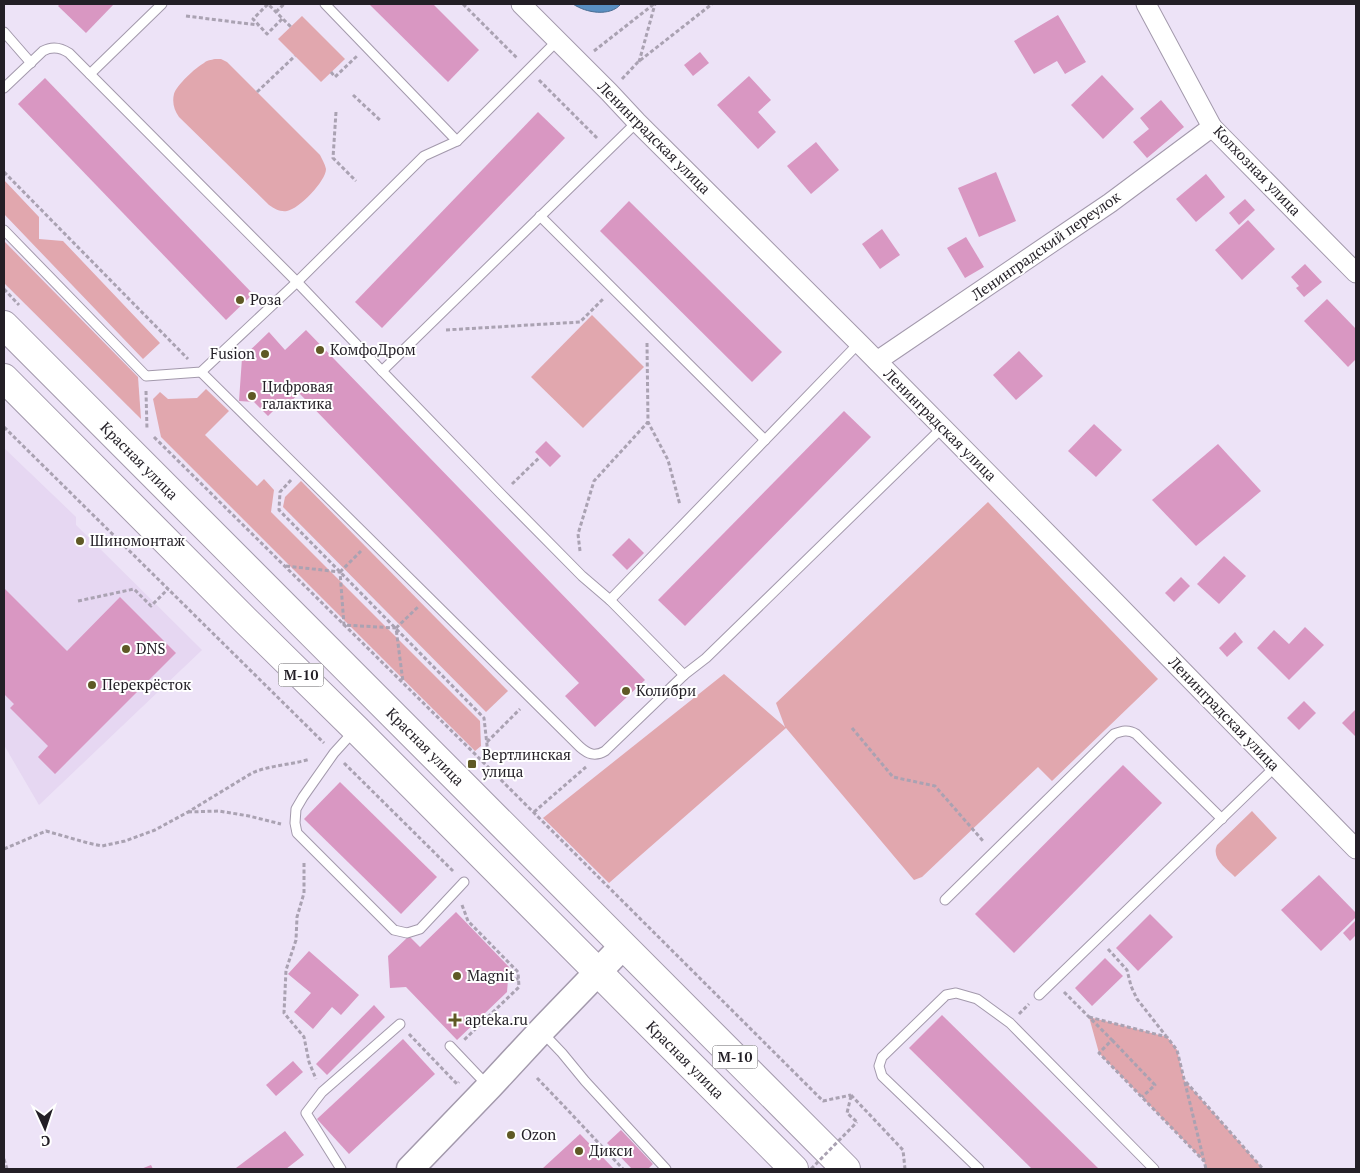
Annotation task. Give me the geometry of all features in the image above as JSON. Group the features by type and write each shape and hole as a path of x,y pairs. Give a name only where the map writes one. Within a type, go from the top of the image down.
{"highway":[{"name":"Красная улица","path":"14,317 623,946 846,1169"},
{"name":"Красная улица","path":"4,378 794,1169"}],"main road":[{"path":"410,1169 623,946"}],"street":[{"name":"Ленинградская улица","path":"521,4 877,361 1356,849"},
{"name":"Колхозная улица","path":"1146,4 1212,128 1356,273"},
{"name":"Ленинградский переулок","path":"877,361 1110,203 1212,128"}],"lane":[{"path":"90,74 162,4"},
{"path":"325,4 457,141"},
{"path":"4,32 30,63"},
{"path":"4,230 146,376 201,372 298,282 424,156 457,141 558,40"},
{"path":"4,88 48,48 62,49 69,53 298,282 582,576 610,600 684,675"},
{"path":"382,371 637,122"},
{"path":"540,216 765,440"},
{"path":"610,600 859,343"},
{"path":"201,372 587,753 597,754 606,751 684,675 706,658 943,428"},
{"path":"356,729 334,753 302,797 296,809 295,823 297,833 394,930 407,933 420,929 464,882"},
{"path":"945,900 1114,734 1124,730 1136,734 1222,819"},
{"path":"1039,994 1275,767"},
{"path":"979,1169 882,1076 879,1066 882,1057 938,1002 950,993 978,999 1010,1023 1154,1169"},
{"path":"341,1169 306,1114 322,1092 400,1024"},
{"path":"541,1031 666,1169"},
{"path":"452,1048 489,1087"}],"path":[{"path":"282,18 267,34 253,19 268,4 276,12 282,18 291,27"},
{"path":"276,12 284,4"},
{"path":"580,62 655,4"},
{"path":"638,62 655,4"},
{"path":"609,92 638,62 712,4"},
{"path":"186,16 259,25"},
{"path":"331,72 336,76 366,47"},
{"path":"257,92 295,56"},
{"path":"353,95 380,120"},
{"path":"336,112 333,158 356,182"},
{"path":"4,172 201,372"},
{"path":"4,289 14,317"},
{"path":"423,332 580,322 613,289"},
{"path":"647,322 648,422 668,460 685,522"},
{"path":"140,424 147,430 146,376"},
{"path":"582,576 578,534 594,481 648,422"},
{"path":"4,427 464,882 461,903 468,921 518,972 519,987 452,1048"},
{"path":"154,437 534,812 823,1101 851,1095"},
{"path":"501,494 540,457"},
{"path":"280,492 279,510 484,718 488,754 481,760"},
{"path":"344,624 340,572 371,540"},
{"path":"285,566 340,572"},
{"path":"78,601 134,589 151,606 168,589"},
{"path":"344,624 396,628 429,597"},
{"path":"396,628 403,683"},
{"path":"487,742 514,715"},
{"path":"852,728 893,777 935,786 993,853"},
{"path":"534,812 606,751"},
{"path":"4,849 46,831 102,846 125,842 155,830 188,812 252,772 262,768 296,763 334,753"},
{"path":"188,812 220,811 249,816 279,823 297,833 304,857 304,893 297,917 296,940 286,970 284,1013 304,1037 309,1062 322,1092"},
{"path":"1098,938 1127,970 1131,986 1138,999 1177,1050 1206,1169"},
{"path":"508,979 519,979"},
{"path":"1054,981 1155,1085 1142,1097"},
{"path":"1010,1023 1039,994"},
{"path":"1089,1017 1167,1037"},
{"path":"400,1024 457,1084 463,1078"},
{"path":"1112,1040 1099,1053 1204,1161"},
{"path":"537,1078 623,1169"},
{"path":"1184,1080 1263,1169"},
{"path":"811,1169 857,1122 847,1113 851,1095"},
{"path":"851,1095 903,1150 905,1169"},
{"path":"4,1159 7,1169"}],"shaded area":[{"path":"302,16 345,59 321,82 278,39"},
{"path":"215,59 227,62 323,160 326,169 322,180 305,200 292,209 282,211 269,205 176,112 173,97 178,86 200,65"},
{"path":"4,180 39,217 39,239 63,241 160,343 143,359 4,214"},
{"path":"4,241 138,377 141,419 4,283"},
{"path":"592,315 644,367 583,428 531,377"},
{"path":"206,389 229,411 205,435 257,486 264,479 274,490 271,512 480,721 481,746 475,751 161,437 153,399 160,392 168,399 197,398"},
{"path":"4,448 76,517 76,525 202,650 39,805 4,745"},
{"path":"301,481 508,691 486,712 283,507 285,497"},
{"path":"988,502 1158,679 1052,781 1038,767 922,877 914,880 786,728 609,883 543,818 724,674 785,727 776,703"},
{"path":"1252,811 1277,838 1235,877 1220,863 1216,855 1217,845"},
{"path":"1089,1017 1167,1037 1177,1050 1184,1080 1263,1169 1206,1169 1204,1161 1099,1053"}],"water":[{"path":"573,4 621,4 611,11 598,12 584,10"}],"building":[{"path":"60,4 114,4 86,33 58,6"},
{"path":"369,4 433,4 479,50 448,82"},
{"path":"1058,15 1086,62 1065,74 1057,61 1034,74 1014,41"},
{"path":"700,52 709,63 693,76 684,65"},
{"path":"1102,75 1134,109 1103,139 1071,105"},
{"path":"749,76 771,100 758,112 776,132 758,149 717,105"},
{"path":"45,78 253,294 226,320 18,104"},
{"path":"1161,100 1184,127 1147,158 1133,142 1149,129 1140,118"},
{"path":"538,112 565,138 382,328 355,302"},
{"path":"816,142 839,170 811,194 787,166"},
{"path":"996,172 1016,221 979,237 958,188"},
{"path":"1206,174 1225,197 1196,222 1176,199"},
{"path":"1245,199 1255,210 1239,225 1229,213"},
{"path":"629,201 782,352 752,382 600,231"},
{"path":"1248,220 1275,249 1242,280 1215,250"},
{"path":"882,229 900,255 880,269 862,244"},
{"path":"966,237 984,267 965,278 947,248"},
{"path":"1305,264 1322,282 1304,297 1296,288 1299,286 1291,277"},
{"path":"1327,299 1356,329 1356,359 1348,367 1304,321"},
{"path":"306,330 645,680 595,727 565,696 579,683 299,393 283,410 279,405 268,416 254,402 239,401 242,358 269,332 285,350"},
{"path":"1019,351 1043,376 1016,400 993,375"},
{"path":"844,411 871,437 685,626 658,600"},
{"path":"1094,424 1122,450 1096,477 1068,451"},
{"path":"546,441 561,456 550,467 535,452"},
{"path":"1218,444 1261,491 1196,546 1152,500"},
{"path":"629,538 644,553 627,570 612,555"},
{"path":"1224,556 1246,576 1219,604 1197,584"},
{"path":"1181,577 1190,586 1174,602 1165,593"},
{"path":"4,588 67,651 120,597 176,653 55,774 38,757 48,746 10,708 14,704 4,694"},
{"path":"1305,627 1324,645 1289,680 1257,648 1274,630 1289,644"},
{"path":"1235,632 1243,642 1227,657 1219,648"},
{"path":"1304,701 1316,713 1299,730 1287,718"},
{"path":"1356,709 1356,737 1342,723"},
{"path":"1123,765 1162,803 1014,953 975,914"},
{"path":"340,782 437,877 401,914 304,819"},
{"path":"1319,875 1356,913 1356,917 1321,951 1281,910"},
{"path":"456,912 509,967 507,992 457,1040 406,987 390,988 388,956 409,936 420,947"},
{"path":"1150,914 1173,937 1138,971 1116,948"},
{"path":"1356,920 1356,935 1350,941 1343,933"},
{"path":"309,951 359,995 341,1015 332,1007 313,1029 294,1012 311,993 288,974"},
{"path":"1105,958 1123,976 1092,1006 1075,988"},
{"path":"374,1005 385,1017 327,1075 316,1064"},
{"path":"942,1015 1099,1169 1032,1169 909,1048"},
{"path":"403,1039 435,1074 349,1154 317,1119"},
{"path":"293,1061 303,1072 276,1096 266,1085"},
{"path":"621,1130 653,1164 648,1169 632,1169 607,1143"},
{"path":"285,1131 304,1155 286,1169 236,1168"},
{"name":"Дикси","path":"580,1134 614,1169 542,1169"},
{"path":"151,1165 153,1169 141,1169"}],"place":[{"name":"Роза","path":"240,300"},
{"name":"КомфоДром","path":"320,350"},
{"name":"Fusion","path":"265,354"},
{"name":"Цифровая галактика","path":"252,396"},
{"name":"Шиномонтаж","path":"80,541"},
{"name":"DNS","path":"126,649"},
{"name":"Перекрёсток","path":"92,685"},
{"name":"Колибри","path":"626,691"},
{"name":"Вертлинская улица","path":"472,764"},
{"name":"Magnit","path":"457,976"},
{"name":"apteka.ru","path":"455,1020"},
{"name":"Ozon","path":"511,1135"},
{"name":"Дикси","path":"579,1151"}]}
